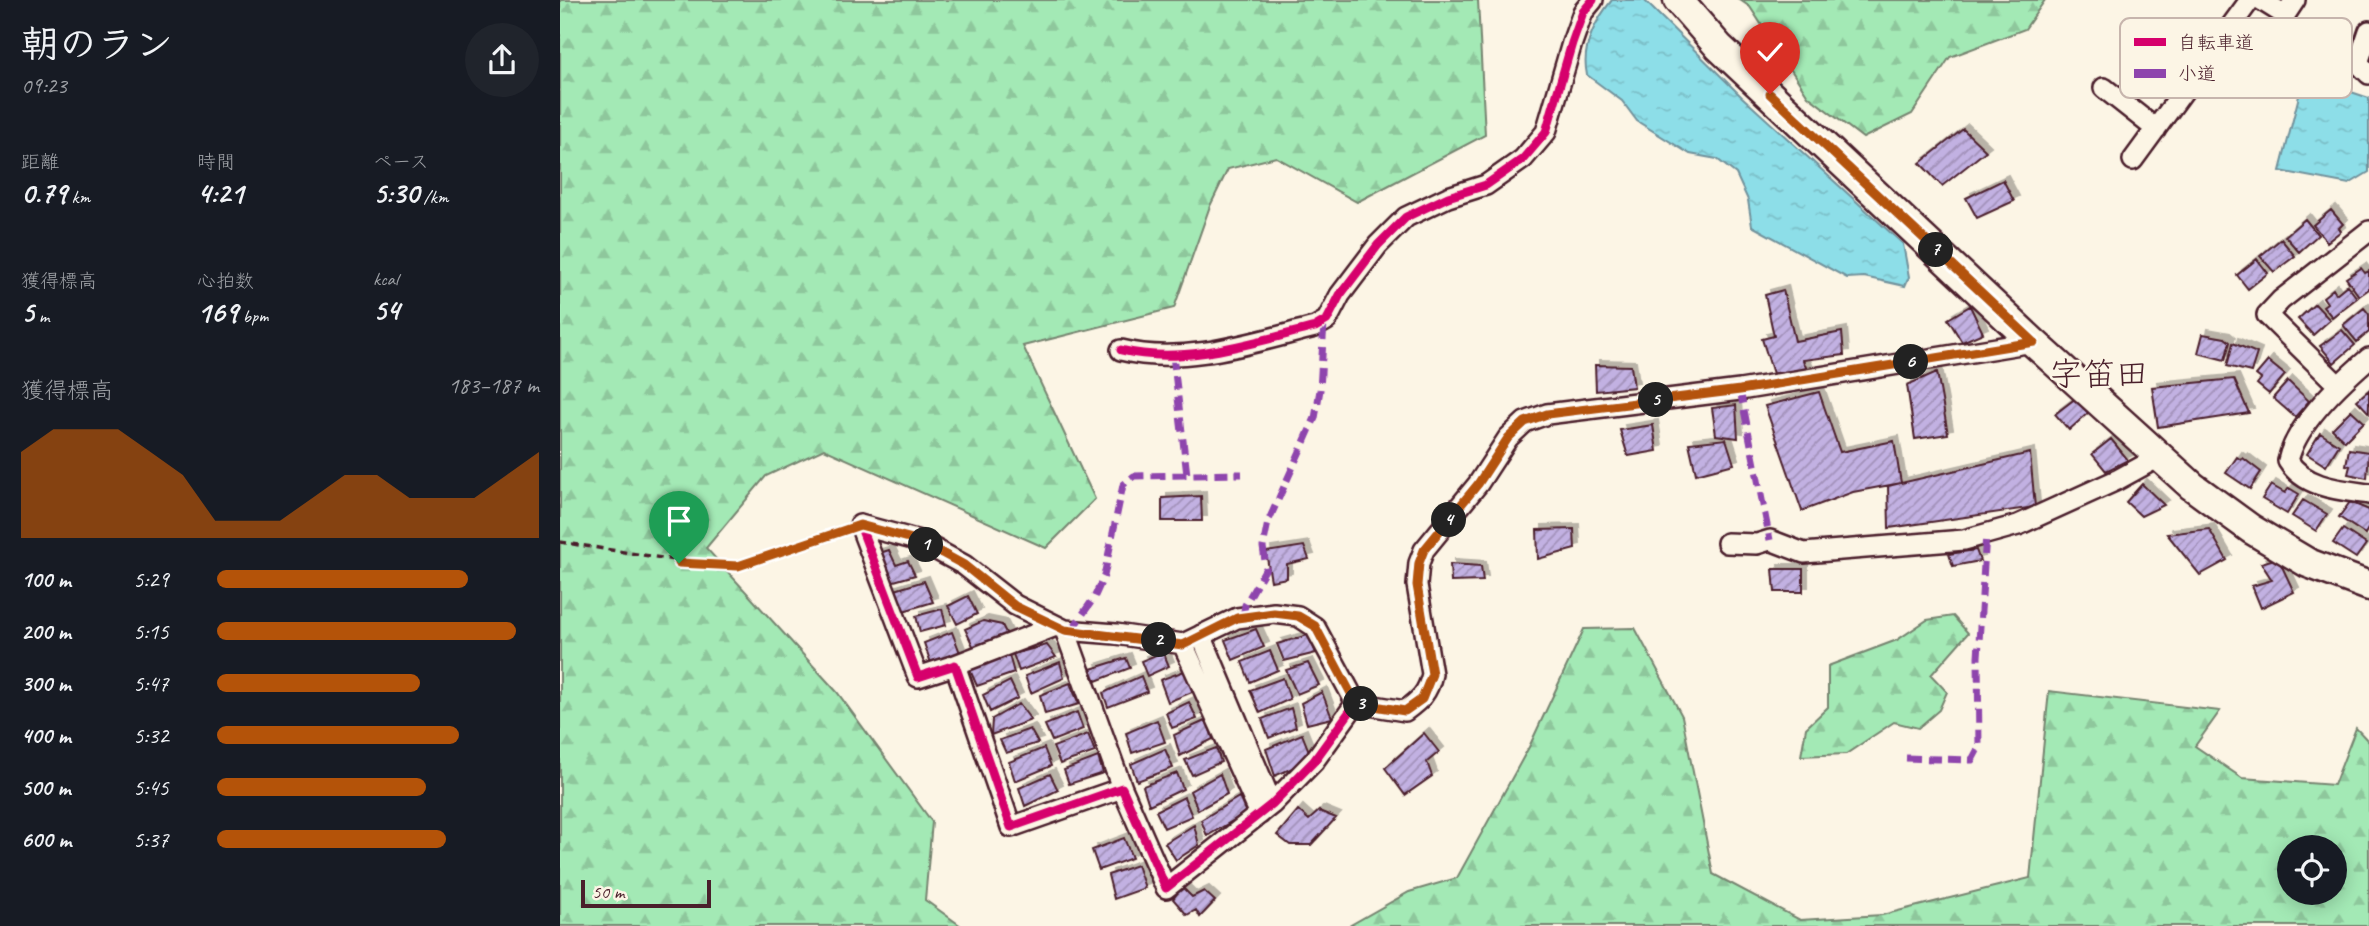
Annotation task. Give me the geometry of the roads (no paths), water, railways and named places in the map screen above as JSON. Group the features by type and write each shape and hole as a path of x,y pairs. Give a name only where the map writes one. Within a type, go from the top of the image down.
{"main road":[{"path":"1678,0 1719,47 2192,486 2251,529 2308,563 2369,586"}],"street":[{"path":"1121,350 1173,355 1315,327 1327,320 1340,295 1378,245 1406,217 1448,197 1486,185 1523,159 1546,132 1583,12 1593,0"},
{"path":"2237,18 2250,0"},
{"path":"2261,0 2284,15 2295,0"},
{"path":"2369,31 2358,62 2369,74"},
{"path":"2104,88 2156,129"},
{"path":"2133,160 2179,98"},
{"path":"2338,385 2267,315 2281,300 2369,231"},
{"path":"1356,703 1405,711 1422,699 1432,674 1417,585 1419,563 1424,550 1478,484 1508,438 1525,422 1547,414 1740,390 2034,342"},
{"path":"2369,358 2338,385 2291,447 2288,461 2295,472 2324,488 2369,494"},
{"path":"1727,542 1757,544 1770,540 1804,553 1964,540 2018,525 2117,480 2159,457"},
{"path":"1060,628 918,677 860,525 920,541 964,565 1015,606 1060,628 1183,645 1237,618 1274,613 1298,616 1315,626 1356,703"},
{"path":"1060,628 1122,789 1167,888 1266,809 1314,761 1356,703"},
{"path":"1201,635 1266,809"},
{"path":"1183,645 1266,809"},
{"path":"955,665 1011,827 1122,789"}],"water":[{"path":"1612,0 1644,0 1742,97 1903,244 1909,277 1905,286 1864,277 1847,278 1752,226 1748,200 1736,174 1717,159 1690,154 1637,121 1622,101 1587,75 1586,55 1591,35"},
{"path":"2352,92 2369,98 2369,172 2349,184 2280,171 2298,98 2352,98"}],"district":[{"name":"字笛田","path":"2099,373"}]}
